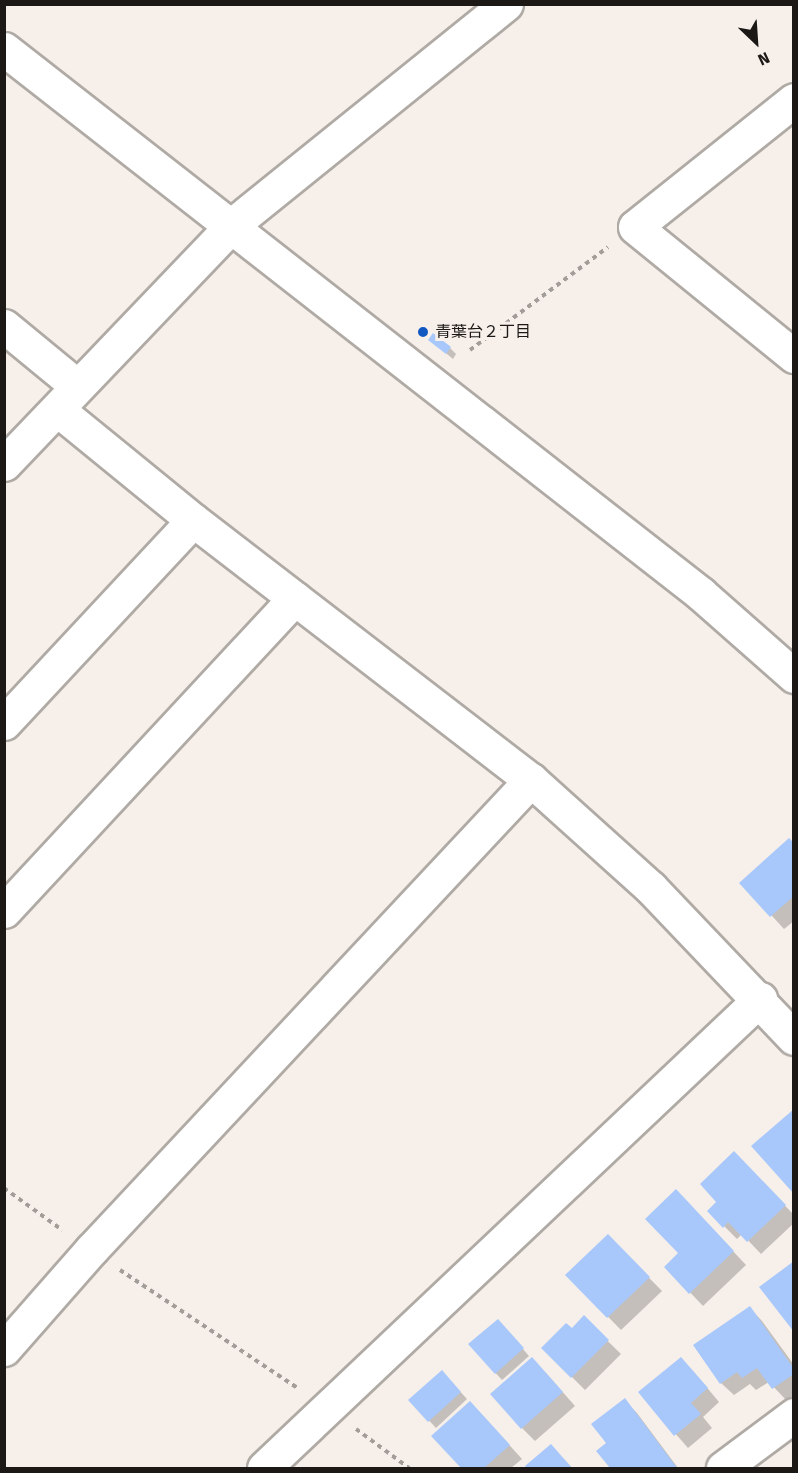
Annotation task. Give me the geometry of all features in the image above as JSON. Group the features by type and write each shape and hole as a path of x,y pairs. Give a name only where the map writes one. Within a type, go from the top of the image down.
{"street":[{"path":"4,464 232,225 506,4"},
{"path":"4,49 701,594 794,676"},
{"path":"794,100 635,227 794,357"},
{"path":"4,326 67,398 193,520 531,780 651,888 760,999 794,1038"},
{"path":"4,723 193,520"},
{"path":"4,911 295,598"},
{"path":"4,1349 92,1250 531,780"},
{"path":"264,1468 760,999"},
{"path":"723,1468 794,1415"}],"path":[{"path":"470,350 635,227"},
{"path":"4,1188 92,1250 327,1407 409,1468"}],"building":[{"path":"433,333 451,347 446,354 428,340"},
{"path":"789,838 794,843 794,896 770,917 739,883"},
{"path":"794,1109 794,1194 751,1146"},
{"path":"734,1151 786,1205 747,1242 728,1222 723,1228 707,1211 716,1202 700,1184"},
{"path":"676,1189 734,1251 689,1294 664,1267 678,1253 645,1219"},
{"path":"608,1234 650,1277 607,1318 565,1275"},
{"path":"794,1261 794,1332 759,1287"},
{"path":"750,1306 794,1369 794,1374 772,1389 757,1368 742,1378 737,1372 720,1384 693,1345"},
{"path":"584,1315 609,1340 571,1378 541,1348 566,1323 572,1328"},
{"path":"498,1319 524,1348 495,1374 468,1344"},
{"path":"532,1357 563,1392 521,1429 490,1394"},
{"path":"681,1357 708,1388 691,1403 701,1414 674,1436 638,1392"},
{"path":"442,1370 461,1392 428,1422 408,1400"},
{"path":"625,1398 677,1468 610,1468 596,1451 606,1443 591,1424"},
{"path":"470,1401 510,1445 484,1468 461,1468 431,1436"},
{"path":"551,1444 572,1468 527,1468 525,1466"}],"place":[{"name":"青葉台２丁目","path":"423,332"}]}
